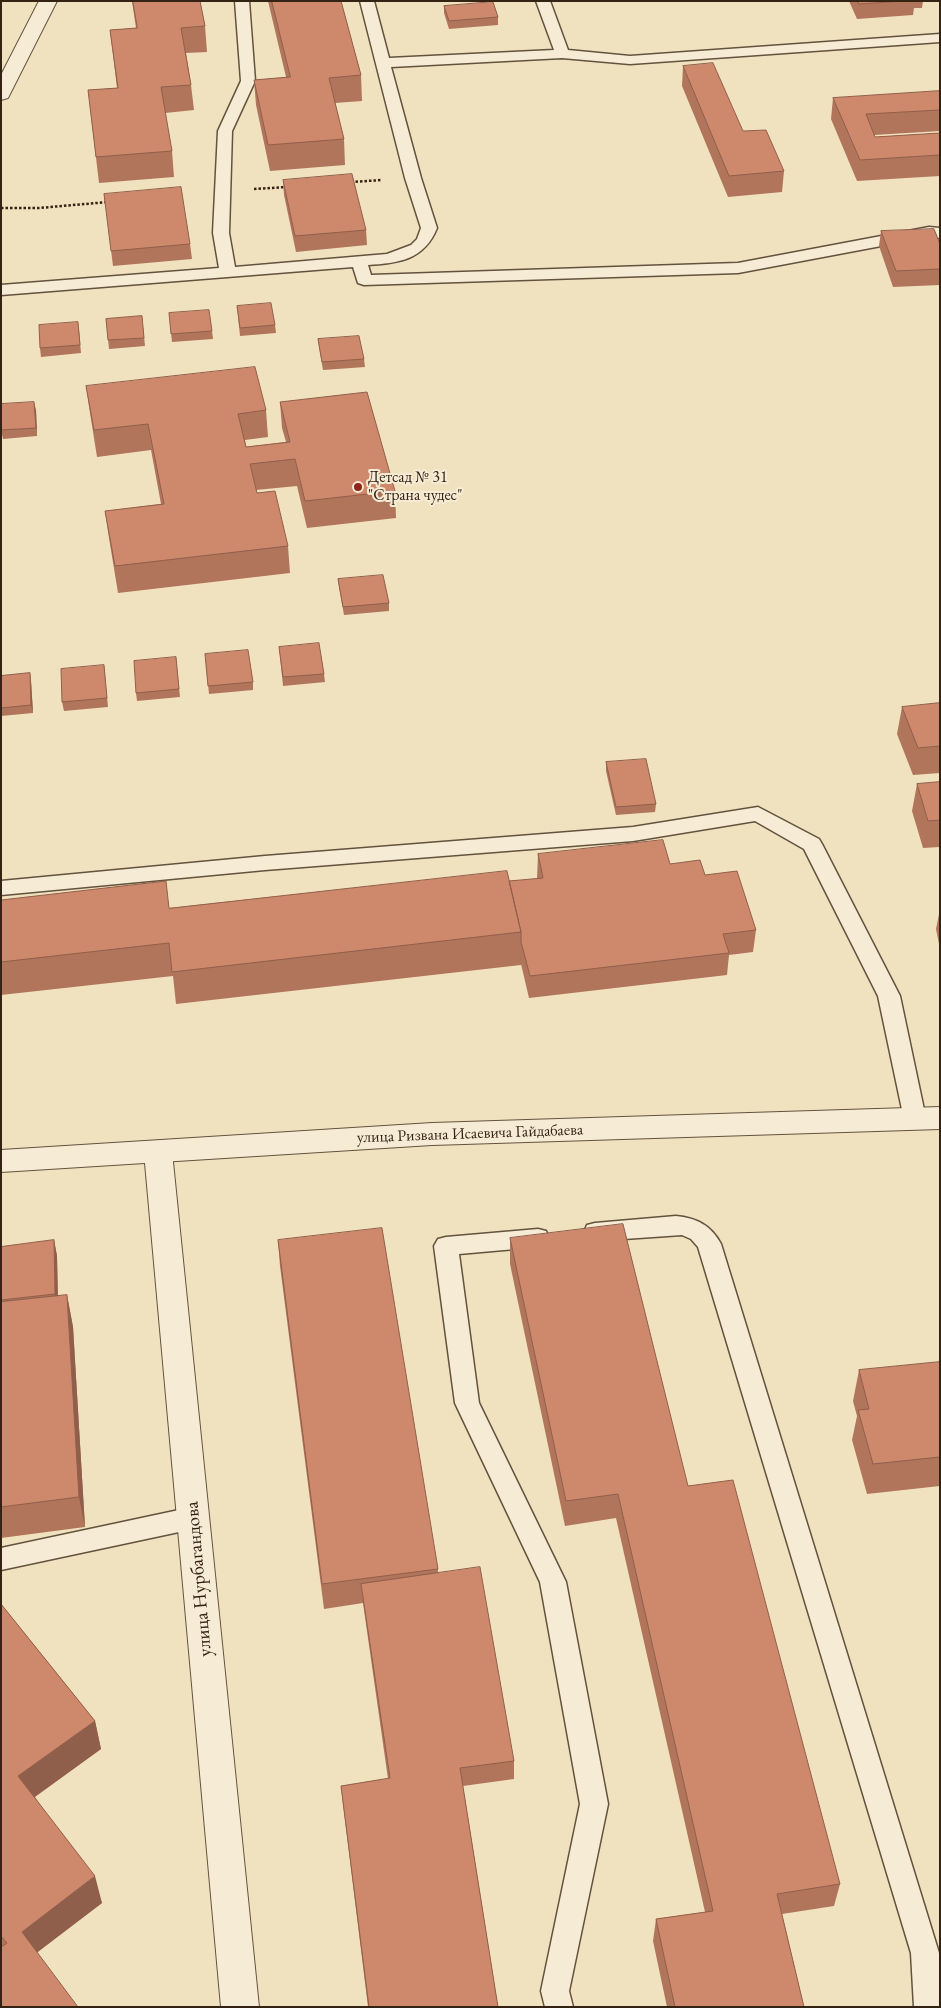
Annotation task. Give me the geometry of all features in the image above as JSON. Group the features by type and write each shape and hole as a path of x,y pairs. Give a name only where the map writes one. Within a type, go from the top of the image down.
{"street":[{"path":"1,94 48,1"},
{"name":"улица Ризвана Исаевича Гайдабаева","path":"1,1161 432,1134 928,1119"},
{"name":"улица Нурбагандова","path":"158,1152 240,2007"}],"lane":[{"path":"228,272 221,233 225,131 248,81 242,1"},
{"path":"1,290 390,259 417,248 424,240 429,228 413,178 368,1"},
{"path":"544,1 559,40 562,54"},
{"path":"383,63 562,54 630,60 940,38"},
{"path":"359,261 364,280 738,268 929,232 940,233"},
{"path":"1,888 265,862 633,834 758,814 812,844 889,996 928,1119"},
{"path":"559,2007 554,1991 594,1804 553,1582 467,1403 446,1246 676,1225 696,1230 709,1244 925,1953 928,2007"},
{"path":"1,1559 193,1518"}],"building":[{"path":"133,1 200,1 205,26 181,28 191,85 161,87 172,151 96,157 88,90 118,88 110,30 137,28"},
{"path":"272,1 341,1 361,75 329,78 344,139 268,145 254,80 290,77"},
{"path":"858,1 904,1 859,4"},
{"path":"493,2 498,17 449,21 444,6"},
{"path":"713,63 743,131 766,130 784,171 729,176 683,66"},
{"path":"940,91 940,110 866,114 875,137 940,133 940,155 860,160 833,98"},
{"path":"352,174 366,230 295,236 283,180"},
{"path":"181,187 190,244 111,251 104,194"},
{"path":"934,229 940,244 940,269 896,271 881,231"},
{"path":"271,303 275,325 240,328 237,306"},
{"path":"209,310 212,331 171,334 169,313"},
{"path":"142,316 144,338 108,340 106,319"},
{"path":"78,322 80,345 40,348 39,325"},
{"path":"359,336 364,359 322,362 318,339"},
{"path":"255,367 266,410 238,414 246,447 290,442 280,402 367,392 395,491 305,501 295,459 250,464 257,493 275,491 288,546 115,566 105,511 164,504 148,424 94,430 86,386"},
{"path":"34,402 36,428 1,430 1,404"},
{"path":"383,575 389,603 343,607 338,579"},
{"path":"319,643 324,674 283,677 279,647"},
{"path":"248,650 253,682 208,686 205,654"},
{"path":"176,657 179,689 136,693 134,661"},
{"path":"104,665 107,698 62,702 61,669"},
{"path":"30,673 31,705 1,708 1,676"},
{"path":"940,703 940,746 918,748 902,707"},
{"path":"646,759 656,804 616,807 606,762"},
{"path":"940,782 940,820 928,821 917,784"},
{"path":"663,840 670,864 700,860 705,875 737,871 756,930 723,934 729,953 530,976 509,881 543,878 538,854"},
{"path":"507,871 521,932 172,972 169,943 1,962 1,900 166,881 169,908"},
{"path":"623,1224 688,1486 733,1480 840,1884 777,1894 804,2007 675,2007 656,1919 713,1911 618,1494 566,1501 510,1238"},
{"path":"382,1228 438,1569 322,1584 278,1240"},
{"path":"54,1240 55,1294 1,1300 1,1247"},
{"path":"67,1295 79,1497 1,1507 1,1302"},
{"path":"940,1362 940,1457 873,1464 858,1410 869,1409 859,1370"},
{"path":"480,1567 514,1761 460,1768 498,2007 369,2007 341,1786 390,1778 361,1584"},
{"path":"1,1604 95,1721 18,1776 95,1876 22,1932 78,2007 1,2007 1,1947 7,1943 1,1936"}],"place":[{"name":"Детсад № 31 \"Страна чудес\"","path":"358,487"}]}
